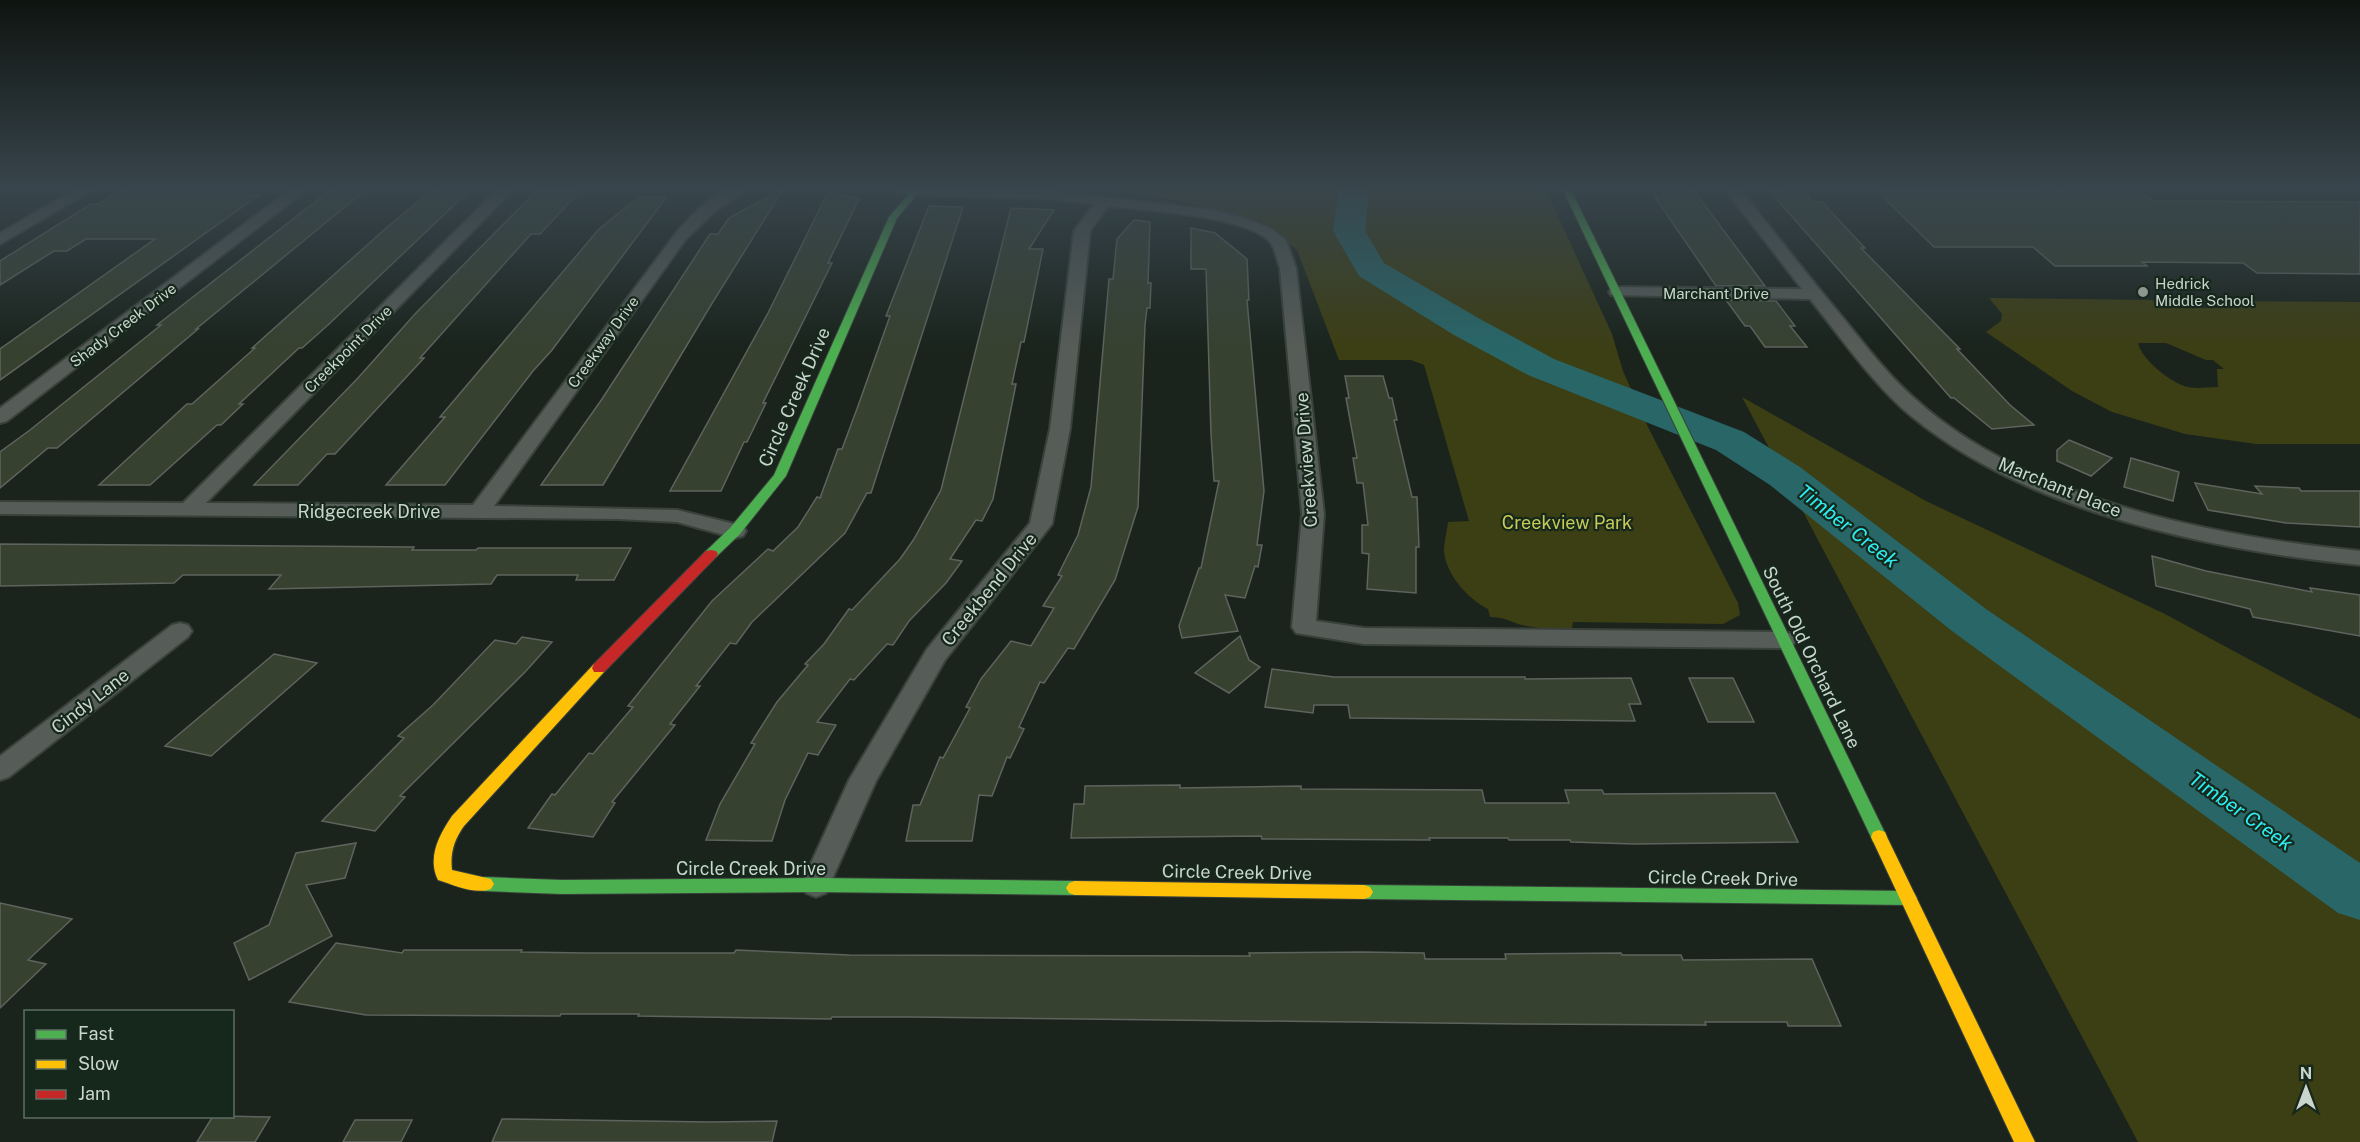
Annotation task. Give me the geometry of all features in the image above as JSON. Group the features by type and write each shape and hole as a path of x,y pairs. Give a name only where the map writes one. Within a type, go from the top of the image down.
{"street":[{"name":"Shady Creek Drive","path":"0,417 232,241"},
{"name":"Creekpoint Drive","path":"188,510 455,241"},
{"name":"Creekway Drive","path":"479,512 677,241"},
{"name":"Circle Creek Drive","path":"882,241 780,476 735,531 630,635 458,821 444,842 440,860 444,875 473,883 562,887 816,885 1908,898"},
{"name":"Creekbend Drive","path":"816,885 863,780 936,655 1041,524 1060,429 1080,241"},
{"name":"Creekview Drive","path":"1278,241 1288,268 1313,514 1304,627 1364,636 1784,640"},
{"name":"South Old Orchard Lane","path":"1592,241 2025,1142"},
{"name":"Marchant Place","path":"1773,241 1885,381 1918,412 1962,443 2022,476 2092,504 2158,525 2232,542 2306,554 2360,558"},
{"name":"Marchant Drive","path":"1617,292 1815,294"},
{"name":"Ridgecreek Drive","path":"0,508 677,516 735,531"},
{"name":"Cindy Lane","path":"0,770 180,631"}],"green space":[{"name":"Creekview Park","path":"1286,241 1569,241 1612,334 1623,371 1648,427 1738,603 1740,615 1723,624 1573,622 1572,628 1559,629 1530,627 1490,617 1488,609 1480,605 1459,585 1446,560 1444,548 1448,522 1469,521 1424,365 1411,360 1339,360 1297,250"},
{"path":"1989,298 2152,300 2163,308 2226,308 2220,303 2198,301 2360,302 2360,444 2256,444 2185,434 2112,412 2072,391 1986,332 2001,321 2002,314","holes":["2138,343 2166,343 2206,360 2213,360 2224,369 2217,369 2218,387 2192,388 2181,385 2158,370 2145,356"]},
{"path":"1742,397 1926,501 2165,614 2360,719 2360,1142 2138,1142"}],"building":[{"path":"31,241 82,241 67,251 54,251 0,285 0,261"},
{"path":"152,241 194,241 0,380 0,349"},
{"path":"265,241 303,241 57,448 48,448 0,488 0,452 161,325 157,325"},
{"path":"371,241 416,241 328,325 302,348 299,348 239,404 243,404 221,425 217,425 150,485 99,485 187,404 192,404 255,348 252,348"},
{"path":"487,241 524,241 420,358 424,358 335,454 327,454 298,485 254,485 358,378 415,314"},
{"path":"589,241 634,241 552,350 533,371 445,485 386,485 445,417 440,417"},
{"path":"705,241 751,241 603,485 541,485 600,402"},
{"path":"804,241 839,241 828,263 832,263 763,403 766,403 747,442 744,442 721,491 670,491 768,313"},
{"path":"915,241 952,241 871,493 867,493 845,533 752,622 736,644 730,643 670,724 675,725 612,802 615,803 593,837 528,828 552,794 555,795 589,753 593,754 633,707 628,706 712,601 768,549 773,551 798,527 817,497 820,498 838,449 842,449 858,406 890,316 886,316"},
{"path":"1003,241 1034,241 1029,249 1043,249 1024,342 1021,342 1012,384 1016,384 993,499 982,521 976,520 950,559 962,561 946,583 909,621 893,645 887,644 854,680 850,679 817,722 836,725 818,755 808,753 785,800 772,841 706,840 720,804 755,744 751,743 777,702 808,665 805,664 824,644 849,609 852,610 900,559 914,539 941,490"},
{"path":"1117,241 1149,241 1150,308 1147,308 1145,325 1138,507 1115,580 1074,649 1068,648 1044,683 1040,682 1019,727 1024,729 1010,758 1007,757 992,796 979,795 972,841 906,841 913,805 920,805 940,757 943,758 970,708 966,707 981,679 1011,641 1031,646 1054,608 1043,606 1062,576 1058,575 1078,535 1091,487 1109,279 1113,279"},
{"path":"1191,241 1225,241 1247,259 1249,300 1247,300 1264,491 1257,545 1262,545 1258,567 1255,566 1245,598 1225,595 1238,631 1182,638 1179,626 1199,568 1201,568 1219,481 1214,481 1211,434 1206,269 1191,269"},
{"path":"1685,241 1732,241 1765,286 1716,286"},
{"path":"1814,241 1859,241 1865,248 1861,248 1960,349 1957,349 2010,405 2034,425 1992,429 1954,398 1951,398"},
{"path":"1928,241 2360,241 2360,274 2257,273 2243,263 2142,262 2147,266 2055,266 2033,247 1934,247"},
{"path":"1726,300 1776,301 1795,326 1790,326 1807,347 1765,347 1750,326 1745,326"},
{"path":"1345,376 1383,376 1389,398 1392,398 1397,420 1394,420 1412,497 1417,497 1419,547 1416,547 1416,593 1367,589 1369,554 1362,553 1362,525 1368,525 1363,483 1357,483 1353,458 1357,458 1346,398 1349,398"},
{"path":"2069,440 2112,458 2091,476 2057,461 2057,450"},
{"path":"2131,458 2179,472 2173,501 2124,487"},
{"path":"2195,483 2262,494 2255,486 2299,488 2301,491 2360,491 2360,527 2286,523 2208,510"},
{"path":"0,544 414,547 412,550 631,548 614,580 576,580 578,575 497,575 491,584 269,589 281,575 183,575 174,583 0,586"},
{"path":"2152,556 2206,571 2312,592 2310,588 2360,595 2360,636 2253,617 2250,609 2156,586"},
{"path":"1240,636 1249,660 1260,667 1229,693 1195,673"},
{"path":"522,637 552,642 526,671 400,796 405,797 375,831 322,821 404,738 398,736 433,705 495,640 516,644"},
{"path":"274,654 317,663 211,756 165,746"},
{"path":"1272,669 1334,677 1631,678 1641,704 1629,704 1635,721 1350,718 1348,705 1314,705 1313,713 1265,707"},
{"path":"1689,678 1733,678 1754,722 1708,722"},
{"path":"1180,785 1180,788 1301,786 1301,789 1482,790 1485,803 1569,803 1565,790 1602,790 1604,794 1775,793 1798,842 1635,844 1571,842 1570,840 1509,840 1508,838 1262,839 1261,836 1071,838 1074,804 1084,804 1085,786"},
{"path":"356,843 345,878 306,885 332,936 249,980 234,943 269,925 296,853"},
{"path":"0,903 72,919 28,960 46,964 0,1008"},
{"path":"336,943 402,953 404,950 522,950 521,952 734,953 736,950 849,955 1250,956 1249,953 1362,952 1424,953 1425,959 1506,959 1505,954 1621,953 1622,955 1681,955 1683,960 1812,959 1841,1026 1788,1026 1787,1022 1705,1022 1706,1025 913,1017 832,1017 831,1019 638,1016 639,1014 366,1015 289,1002"},
{"path":"270,1117 255,1142 197,1142 212,1118"},
{"path":"502,1119 777,1121 772,1142 492,1142"},
{"path":"355,1120 412,1120 401,1142 343,1142"}],"waterway":[{"name":"Timber Creek","path":"1355,241 1371,269 1467,327 1541,367 1730,441 1785,476 1969,620 2243,815 2360,895"}],"traffic: fast":[{"path":"711,554 735,531 780,476 882,241"},
{"path":"1592,241 1879,837"},
{"path":"485,884 562,887 816,885 1075,888"},
{"path":"1364,892 1908,898"}],"traffic: slow":[{"path":"485,884 444,875 442,860 444,846 450,834 458,821 599,668"},
{"path":"1879,837 2025,1142"},
{"path":"1075,888 1364,892"}],"traffic: jam":[{"path":"599,668 711,554"}],"place":[{"name":"Hedrick Middle School","path":"2143,292"}]}
